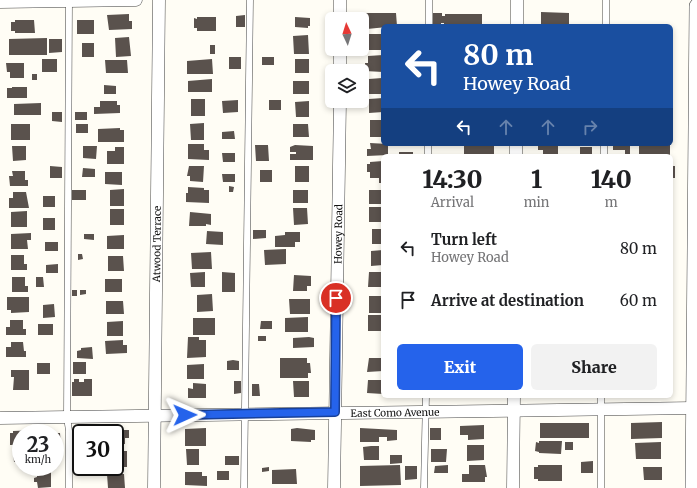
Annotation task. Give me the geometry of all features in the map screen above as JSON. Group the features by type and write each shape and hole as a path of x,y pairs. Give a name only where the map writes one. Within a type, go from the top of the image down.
{"street":[{"path":"0,2 136,0"},
{"name":"Atwood Terrace","path":"154,488 159,0"},
{"path":"340,0 340,12"},
{"path":"517,24 518,0"},
{"path":"693,488 693,408 696,342 697,6"},
{"name":"Howey Road","path":"334,488 340,108"},
{"path":"513,488 514,398"},
{"name":"East Como Avenue","path":"0,418 335,412 514,412 693,408"}],"lane":[{"path":"69,0 67,417 69,431 69,488"},
{"path":"244,488 250,0"},
{"path":"429,0 430,24"},
{"path":"606,0 606,24"},
{"path":"424,488 426,398"},
{"path":"601,398 601,488"}],"building":[{"path":"541,12 569,13 569,24 541,24"},
{"path":"369,13 396,13 397,24 381,24 381,28 369,29"},
{"path":"433,13 442,13 442,16 445,16 445,14 482,14 482,24 433,24"},
{"path":"129,14 129,21 132,21 132,29 109,30 107,15"},
{"path":"245,15 245,27 236,27 236,16"},
{"path":"197,17 216,17 216,31 197,31 197,28 194,28 194,18 197,19"},
{"path":"295,17 310,18 310,26 308,26 308,28 295,27"},
{"path":"15,20 34,20 35,33 15,33 15,31 11,31 11,22 15,22"},
{"path":"77,20 94,20 94,34 77,34"},
{"path":"369,34 381,34 381,50 369,50"},
{"path":"308,35 309,54 294,54 293,36"},
{"path":"129,37 131,56 116,57 115,38"},
{"path":"47,38 47,55 9,55 9,39"},
{"path":"49,39 62,39 62,52 49,53"},
{"path":"82,43 94,43 94,57 82,57"},
{"path":"210,45 215,45 215,54 210,54"},
{"path":"381,55 381,72 369,71 369,64 365,64 368,63 368,56"},
{"path":"229,57 241,57 241,69 229,69"},
{"path":"262,57 274,57 274,65 262,65"},
{"path":"42,59 57,59 57,72 42,72"},
{"path":"212,59 213,74 187,74 187,61"},
{"path":"295,59 309,59 309,73 295,73"},
{"path":"105,60 127,60 128,73 106,73"},
{"path":"6,63 24,63 24,78 10,78 10,72 7,72"},
{"path":"32,74 37,74 37,80 32,80"},
{"path":"381,78 381,94 369,94 369,79"},
{"path":"212,79 212,92 188,92 188,81"},
{"path":"293,81 309,81 309,94 293,94"},
{"path":"104,85 116,86 116,94 104,94"},
{"path":"27,87 27,98 7,98 7,88"},
{"path":"381,98 381,112 369,113 369,99"},
{"path":"191,99 205,99 205,116 191,116"},
{"path":"238,100 238,112 223,113 222,101"},
{"path":"269,100 281,100 281,110 269,110"},
{"path":"100,101 117,101 117,105 120,105 120,113 94,114 94,107 100,107"},
{"path":"309,101 309,117 296,117 295,102"},
{"path":"41,103 41,115 14,115 14,104"},
{"path":"52,112 62,112 62,122 52,121"},
{"path":"75,112 87,112 87,120 75,120"},
{"path":"370,120 381,120 381,137 370,137"},
{"path":"204,123 204,140 191,140 190,124"},
{"path":"11,124 30,124 30,140 11,140"},
{"path":"76,124 88,124 88,133 76,133"},
{"path":"293,124 308,124 309,137 293,137"},
{"path":"120,128 120,130 124,130 124,142 98,142 98,129"},
{"path":"234,131 235,139 222,139 222,132"},
{"path":"370,143 381,144 381,146 388,146 388,154 367,156 367,149 371,149"},
{"path":"188,144 204,144 204,150 209,150 209,160 188,159"},
{"path":"255,145 268,145 269,161 256,161"},
{"path":"295,145 313,146 313,160 290,160 290,154 296,154 296,152 290,152 290,147"},
{"path":"12,146 26,146 26,160 13,161"},
{"path":"83,146 97,146 96,159 83,158"},
{"path":"464,146 494,146 494,154 464,154"},
{"path":"538,146 558,146 558,154 543,154 543,150 538,150"},
{"path":"613,146 630,146 630,154 625,154 625,150 613,150"},
{"path":"639,146 670,146 670,154 639,154"},
{"path":"115,147 124,147 124,164 107,164 107,151 115,151"},
{"path":"580,147 592,147 592,154 580,154"},
{"path":"399,152 413,152 413,154 399,154"},
{"path":"222,153 235,153 235,162 223,162"},
{"path":"381,161 381,183 379,183 379,178 370,178 370,172 367,172 367,164 370,164 370,162"},
{"path":"50,166 62,167 62,178 50,178"},
{"path":"189,166 204,166 203,182 190,181 190,176 187,176"},
{"path":"295,166 309,166 309,182 295,182"},
{"path":"673,166 675,166 675,178 673,178"},
{"path":"83,168 95,169 95,177 82,177"},
{"path":"260,170 272,170 272,182 260,182"},
{"path":"12,171 25,171 25,180 28,180 28,186 10,186 9,176 13,176"},
{"path":"105,172 122,172 122,185 105,184"},
{"path":"222,174 235,174 235,182 223,182"},
{"path":"229,186 234,187 233,192 229,192"},
{"path":"188,187 204,188 204,190 209,190 209,203 186,202"},
{"path":"124,189 124,206 110,206 110,190"},
{"path":"72,190 86,190 86,200 72,200"},
{"path":"293,190 308,190 308,203 293,203"},
{"path":"369,190 381,190 381,204 369,204"},
{"path":"13,192 26,192 29,208 9,208 9,198 13,198"},
{"path":"43,196 55,196 55,207 43,207"},
{"path":"369,207 381,207 381,222 369,222"},
{"path":"293,208 307,208 308,224 294,225"},
{"path":"110,209 124,209 124,225 110,225"},
{"path":"27,211 27,227 11,227 11,212"},
{"path":"190,212 211,214 211,225 206,224 206,226 189,226"},
{"path":"43,218 55,218 55,230 43,230"},
{"path":"372,229 381,229 381,244 372,244"},
{"path":"253,230 266,230 266,238 253,239"},
{"path":"207,231 223,232 223,245 206,244"},
{"path":"285,232 300,232 300,242 295,242 295,247 275,247 275,236 285,235"},
{"path":"31,233 31,240 27,240 28,249 11,249 11,234"},
{"path":"84,234 94,234 94,240 84,239"},
{"path":"124,235 124,249 107,249 107,236"},
{"path":"45,242 58,242 58,251 45,251"},
{"path":"286,249 286,264 265,265 264,250"},
{"path":"381,250 381,265 371,266 371,251"},
{"path":"211,252 212,269 192,269 191,253"},
{"path":"78,254 82,254 83,259 78,260"},
{"path":"11,255 24,255 24,264 27,264 27,270 11,270"},
{"path":"108,256 123,256 124,271 108,271"},
{"path":"58,264 58,273 46,273 46,265"},
{"path":"205,272 205,287 191,287 190,273"},
{"path":"222,272 235,273 235,292 222,292"},
{"path":"369,272 381,272 381,287 368,287"},
{"path":"294,275 311,276 311,286 307,286 307,291 293,291"},
{"path":"12,277 25,277 25,286 28,286 28,292 12,292"},
{"path":"36,277 43,277 44,287 36,287"},
{"path":"105,279 122,279 122,292 105,292"},
{"path":"72,290 77,290 77,296 72,296"},
{"path":"80,290 86,290 86,294 80,295"},
{"path":"212,294 213,311 197,312 197,295"},
{"path":"369,296 381,296 381,313 369,313"},
{"path":"7,297 29,297 29,312 11,313 11,310 7,310"},
{"path":"289,299 310,299 310,314 290,314"},
{"path":"106,301 123,301 124,314 106,314"},
{"path":"54,304 55,317 43,318 43,305"},
{"path":"368,315 381,315 381,331 368,331"},
{"path":"308,317 308,332 285,332 285,318"},
{"path":"193,318 215,318 215,335 193,335"},
{"path":"10,320 23,320 23,329 26,329 26,335 6,335 6,327 10,327"},
{"path":"123,321 123,336 107,336 107,322"},
{"path":"261,321 272,321 272,329 260,329"},
{"path":"38,324 53,324 53,335 38,335"},
{"path":"258,336 266,336 266,341 258,341"},
{"path":"188,337 199,337 199,340 206,340 206,357 187,358"},
{"path":"293,338 314,338 314,347 293,348"},
{"path":"123,340 123,345 127,345 127,353 106,354 105,341"},
{"path":"11,342 23,342 26,357 6,357 6,347 11,347"},
{"path":"92,347 93,359 77,358 77,351 81,350 81,348"},
{"path":"280,358 307,358 307,363 310,363 311,373 308,373 308,378 280,378"},
{"path":"369,358 381,358 381,371 367,372"},
{"path":"227,361 239,361 239,370 227,370"},
{"path":"73,362 86,362 86,374 73,374"},
{"path":"37,363 50,363 50,374 37,374"},
{"path":"204,364 204,379 187,379 187,365"},
{"path":"11,370 29,370 29,390 13,390 14,377 11,377"},
{"path":"74,379 79,379 79,382 84,382 84,379 92,379 92,396 72,396 72,382 74,382"},
{"path":"368,380 381,380 381,394 367,393"},
{"path":"234,381 241,381 241,393 234,394"},
{"path":"293,381 309,381 309,397 294,397"},
{"path":"193,383 206,384 206,398 188,398 188,388 193,389"},
{"path":"252,384 259,384 260,396 252,396"},
{"path":"662,422 662,438 631,439 631,423"},
{"path":"540,423 589,423 589,438 540,438"},
{"path":"484,425 484,439 468,440 468,435 460,435 460,426"},
{"path":"206,428 206,446 185,446 185,429"},
{"path":"297,428 315,430 315,440 311,440 311,442 291,441 291,429"},
{"path":"360,428 397,430 397,440 387,441 387,437 379,437 379,442 360,442"},
{"path":"430,428 441,428 441,440 430,440"},
{"path":"124,430 129,430 129,438 125,438 125,444"},
{"path":"10,433 12,433 12,445 10,445"},
{"path":"539,441 562,441 561,454 539,453 535,451 536,442 539,443"},
{"path":"565,442 573,442 573,450 565,450"},
{"path":"661,442 661,459 636,459 635,443"},
{"path":"467,445 484,445 484,460 467,461"},
{"path":"379,446 379,460 364,460 363,447"},
{"path":"186,449 199,449 199,465 187,465"},
{"path":"431,449 447,449 446,462 431,462"},
{"path":"124,451 127,451 127,467 124,467"},
{"path":"390,455 402,455 402,463 390,464"},
{"path":"225,456 239,456 239,465 225,465"},
{"path":"593,461 593,473 581,473 581,462"},
{"path":"400,465 401,485 360,486 360,466"},
{"path":"448,465 448,473 434,473 435,466"},
{"path":"469,465 485,465 487,477 485,477 485,482 462,482 462,474 469,474"},
{"path":"538,465 562,465 562,481 538,481 538,479 534,479 534,467 538,467"},
{"path":"405,466 417,466 417,479 405,480"},
{"path":"269,467 269,471 262,472 262,468"},
{"path":"643,467 662,467 662,480 644,480"},
{"path":"296,469 297,484 272,484 272,470"},
{"path":"217,471 229,471 229,480 217,480"},
{"path":"185,472 202,472 202,476 207,476 207,486 185,485"},
{"path":"124,474 125,488 108,488 107,476 124,476"},
{"path":"51,476 51,487 38,488 37,482 34,482 34,478"}],"route":[{"path":"185,415 335,412 336,298"}]}
